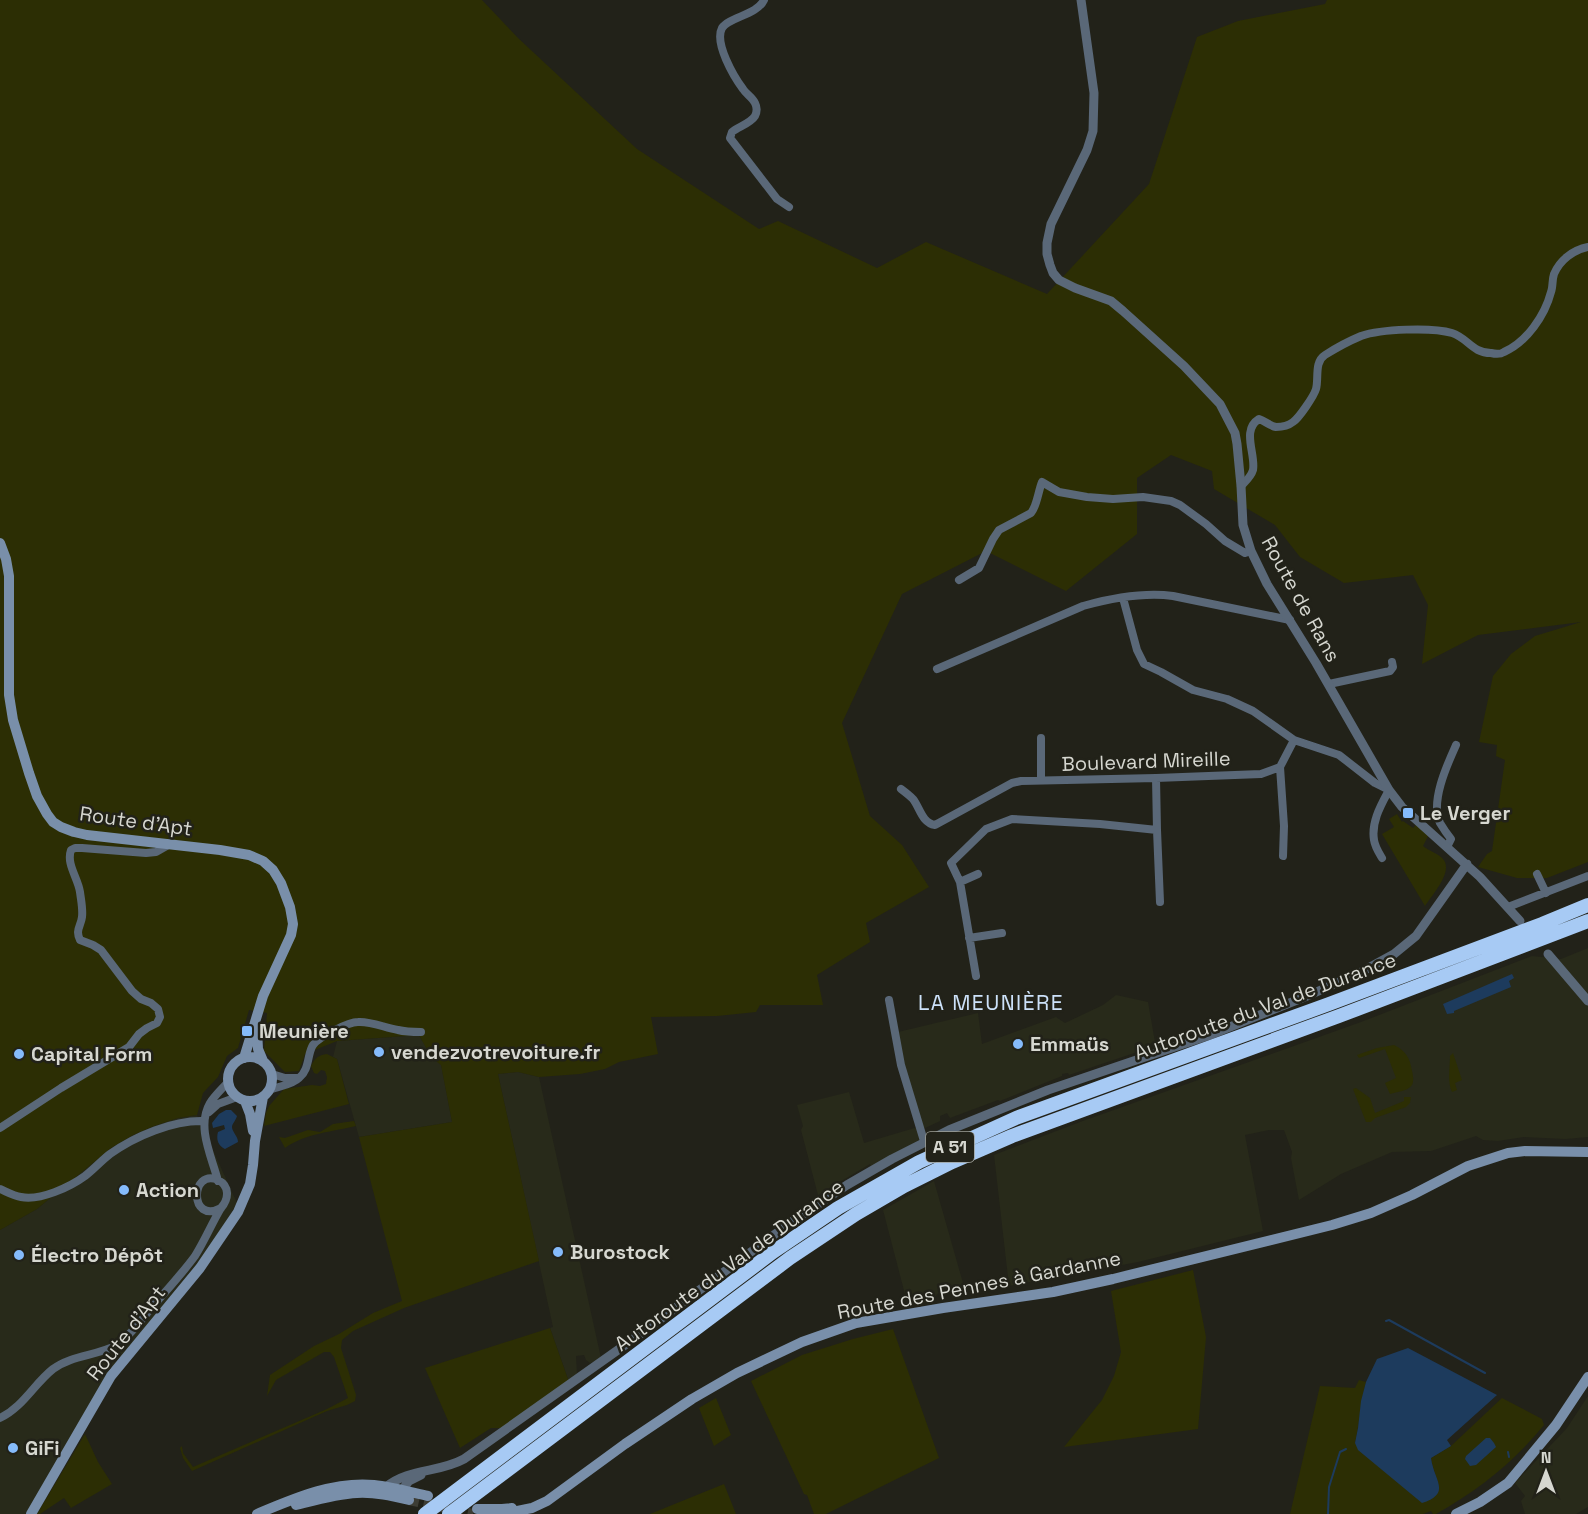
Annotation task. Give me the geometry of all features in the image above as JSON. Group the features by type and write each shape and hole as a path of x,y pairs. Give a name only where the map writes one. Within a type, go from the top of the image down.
{"highway":[{"name":"Autoroute du Val de Durance","path":"425,1514 787,1242 856,1198 919,1162 1016,1118 1588,905"},
{"name":"Autoroute du Val de Durance","path":"449,1514 790,1258 849,1218 904,1186 952,1162 1040,1125 1340,1016 1588,922"}],"main road":[{"name":"Route d'Apt","path":"0,543 9,576 9,695 13,720 33,785 53,822 74,832 220,850 257,857 273,870 281,883 292,916 291,935 267,986 244,1058"},
{"name":"Route d'Apt","path":"258,1013 257,1040 263,1061"},
{"path":"244,1058 257,1058 263,1061 272,1074 272,1083 266,1094 255,1101 241,1099 232,1092 228,1082 234,1065 244,1058"},
{"name":"Route d'Apt","path":"31,1514 111,1376 200,1268 238,1212 250,1184 255,1141 266,1094"},
{"name":"Route d'Apt","path":"241,1099 250,1114 255,1141"},
{"name":"Route des Pennes à Gardanne","path":"503,1514 521,1511 547,1501 625,1444 692,1399 737,1373 802,1342 856,1323 1053,1292 1332,1225 1371,1213 1468,1166 1508,1153 1588,1152"},
{"path":"1456,1514 1508,1484 1556,1425 1588,1377"},
{"name":"Route des Pennes à Gardanne","path":"477,1509 502,1509 526,1504 546,1496 597,1465"},
{"path":"257,1514 306,1495 344,1486 362,1484 386,1487 406,1495"},
{"path":"267,1514 348,1493 428,1496"}],"street":[{"path":"764,0 763,4 722,29 720,39 723,52 734,75 756,106 753,119 732,132 730,138 777,199 789,207"},
{"name":"Route de Rans","path":"1081,0 1094,93 1093,131 1087,150 1052,224 1047,243 1047,254 1053,273 1059,280 1111,301 1124,311 1184,366 1220,404 1238,444 1243,525 1251,550 1268,584 1329,684 1389,790 1402,807 1467,864 1520,921"},
{"path":"1241,486 1250,478 1253,469 1250,436 1254,422 1259,419 1278,427 1294,422 1316,391 1321,357 1363,335 1423,329 1449,332 1461,337 1481,352 1503,353 1520,342 1542,314 1551,293 1554,274 1562,261 1573,252 1588,247"},
{"path":"959,580 979,568 999,530 1034,510 1042,482 1059,492 1087,497 1113,499 1143,497 1171,501 1189,511 1225,541 1245,553 1251,550"},
{"path":"937,669 1083,606 1102,601 1157,594 1290,620"},
{"path":"1124,598 1137,650 1144,664 1193,690 1227,699 1253,711 1294,740 1339,755 1375,783 1389,790 1380,807 1375,826 1374,840 1382,858"},
{"path":"1329,684 1390,671 1393,667 1392,662"},
{"path":"1041,738 1041,780"},
{"path":"1283,856 1284,826 1280,767 1294,740"},
{"path":"1447,847 1451,839 1440,822 1436,805 1447,766 1456,745"},
{"name":"Boulevard Mireille","path":"900,789 913,799 926,820 936,825 1012,783 1041,780 1261,774 1280,767"},
{"path":"1156,778 1160,902"},
{"path":"976,976 960,882 951,863 986,829 1012,819 1157,830"},
{"path":"0,1128 129,1047 139,1034 157,1023 160,1017 158,1009 132,991 101,950 80,940 77,934 82,919 80,891 70,862 71,850 82,848 146,853 156,852 170,844"},
{"path":"386,1487 400,1477 450,1466 464,1459 819,1203 924,1141 1048,1090 1210,1035 1312,994 1394,954 1416,936 1467,864"},
{"path":"960,882 978,874"},
{"path":"1537,874 1546,892"},
{"path":"1508,907 1588,876"},
{"path":"969,938 1002,933"},
{"path":"1548,954 1588,1001"},
{"path":"890,1000 902,1065 924,1141"},
{"path":"266,1094 301,1077 309,1060 312,1046 318,1040 348,1024 365,1022 398,1030 421,1032"},
{"path":"272,1074 285,1078 301,1077"},
{"path":"218,1181 206,1139 205,1118 209,1104 228,1082"},
{"path":"0,1188 19,1197 34,1199 68,1186 85,1176 108,1155 128,1142 179,1123 205,1118 218,1104 241,1099"},
{"path":"208,1180 213,1160"},
{"path":"0,1418 15,1409 42,1379 59,1365 69,1359 106,1350 122,1341 191,1261 225,1204 227,1193 223,1184 208,1180 196,1190 197,1201 208,1219 208,1231"},
{"path":"202,1208 212,1211 221,1208"},
{"path":"406,1495 409,1481 431,1470"}],"shaded area":[{"path":"0,0 482,0 518,38 637,149 759,229 778,221 877,268 926,242 1047,294 1149,184 1197,37 1238,21 1325,4 1327,0 1588,0 1588,862 1547,878 1517,878 1478,867 1492,851 1505,760 1496,756 1497,745 1479,742 1493,676 1511,654 1535,636 1581,622 1478,635 1422,664 1428,605 1413,575 1344,583 1300,557 1275,525 1214,489 1212,471 1171,455 1137,478 1137,534 1066,591 986,551 902,594 842,723 870,816 902,845 929,887 866,923 870,942 817,975 823,1005 760,1005 756,1012 717,1016 651,1017 658,1054 619,1062 605,1069 580,1074 539,1077 518,1072 498,1074 539,1261 404,1308 353,1331 342,1340 341,1348 356,1395 355,1401 327,1411 192,1471 183,1458 180,1448 182,1446 183,1453 193,1467 348,1398 334,1357 330,1352 324,1352 276,1380 267,1396 270,1375 314,1346 373,1313 402,1301 359,1137 452,1122 441,1065 431,1055 419,1035 337,1041 305,1054 299,1071 285,1072 264,1051 267,1013 249,1010 238,1048 227,1056 218,1077 203,1093 197,1115 178,1118 133,1135 111,1148 37,1209 0,1230"},
{"path":"1397,814 1402,822 1413,828 1416,825 1428,836 1423,846 1441,857 1446,864 1441,883 1425,906 1382,834 1394,827 1389,819"},
{"path":"1588,948 1588,1137 1566,1139 1524,1137 1498,1141 1483,1140 1476,1136 1431,1151 1392,1152 1341,1174 1299,1200 1291,1158 1292,1152 1284,1130 1269,1130 1245,1135 1263,1231 1138,1262 1057,1277 1056,1273 1045,1274 1045,1279 1009,1286 994,1155 1361,1022 1532,956 1561,959"},
{"path":"1116,995 1148,1002 1155,1042 1143,1047 1143,1050 1069,1075 1068,1073 1062,1074 1062,1076 1000,1101 950,1118 947,1113 940,1116 940,1121 923,1129 906,1076 898,1032 978,1013 982,1044 1056,1017 1065,1023 1103,1005"},
{"path":"419,1035 431,1056 441,1064 452,1122 359,1137 337,1059 333,1057 337,1041"},
{"path":"1394,1045 1402,1050 1409,1059 1413,1080 1408,1089 1390,1094 1385,1083 1396,1078 1385,1049 1359,1058 1357,1055"},
{"path":"1453,1053 1462,1080 1455,1083 1457,1090 1452,1092 1449,1074 1450,1056"},
{"path":"327,1054 337,1059 349,1104 264,1126 269,1106 284,1089 326,1084 325,1071 314,1073 311,1066 317,1057"},
{"path":"518,1072 539,1077 601,1358 590,1363 584,1355 576,1356 577,1374 569,1382 550,1328 553,1327 498,1074"},
{"path":"1356,1088 1370,1098 1375,1113 1404,1101 1404,1097 1411,1097 1410,1103 1406,1107 1366,1122 1353,1089"},
{"path":"849,1092 864,1143 918,1127 919,1140 871,1167 870,1164 818,1195 797,1105"},
{"path":"197,1115 237,1203 214,1243 107,1375 28,1514 0,1514 0,1230 37,1209 111,1148 133,1135 178,1118"},
{"path":"354,1121 356,1126 310,1136 285,1148 279,1137 285,1138 308,1130 320,1132 333,1124"},
{"path":"934,1181 965,1290 946,1294 944,1292 907,1302 883,1210"},
{"path":"1193,1270 1206,1337 1198,1429 1064,1447 1102,1400 1114,1376 1121,1352 1111,1291"},
{"path":"550,1328 569,1382 504,1428 491,1428 460,1448 425,1368"},
{"path":"893,1329 939,1458 826,1514 814,1514 807,1495 804,1494 751,1381 802,1355"},
{"path":"1359,1380 1366,1382 1355,1443 1422,1502 1436,1495 1438,1490 1431,1458 1451,1446 1502,1398 1542,1419 1544,1425 1520,1452 1494,1475 1436,1514 1431,1511 1423,1514 1290,1514 1320,1386 1355,1388"},
{"path":"1588,1396 1588,1507 1576,1514 1525,1514 1521,1501 1525,1496 1515,1483 1567,1428"},
{"path":"716,1398 731,1435 714,1446 699,1408"},
{"path":"85,1434 98,1462 112,1484 71,1508 64,1498 37,1514"},
{"path":"724,1484 736,1514 650,1514"}],"water":[{"path":"1512,974 1514,978 1509,981 1511,987 1447,1014 1443,1004"},
{"path":"231,1110 237,1116 232,1127 238,1142 225,1149 219,1144 217,1137 218,1132 225,1129 224,1125 213,1128 212,1123 219,1114"},
{"path":"1408,1348 1497,1395 1447,1440 1451,1446 1431,1458 1439,1490 1431,1499 1422,1503 1358,1450 1355,1443 1361,1401 1366,1382 1377,1359"},
{"path":"1486,1438 1490,1438 1496,1447 1476,1465 1470,1466 1465,1459 1466,1456"}],"waterway":[{"path":"1386,1321 1389,1320 1485,1373"},
{"path":"1328,1514 1329,1487 1340,1452 1346,1449"},
{"path":"1508,1452 1509,1457"}],"tunnel":[{"path":"409,1500 473,1514"}],"place":[{"name":"Le Verger","path":"1408,813"},
{"name":"Meunière","path":"247,1031"},
{"name":"Emmaüs","path":"1018,1044"},
{"name":"vendezvotrevoiture.fr","path":"379,1052"},
{"name":"Capital Form","path":"19,1054"},
{"name":"Action","path":"124,1190"},
{"name":"Burostock","path":"558,1252"},
{"name":"Électro Dépôt","path":"19,1255"},
{"name":"GiFi","path":"13,1448"}],"district":[{"name":"LA MEUNIÈRE","path":"991,1003"}]}
